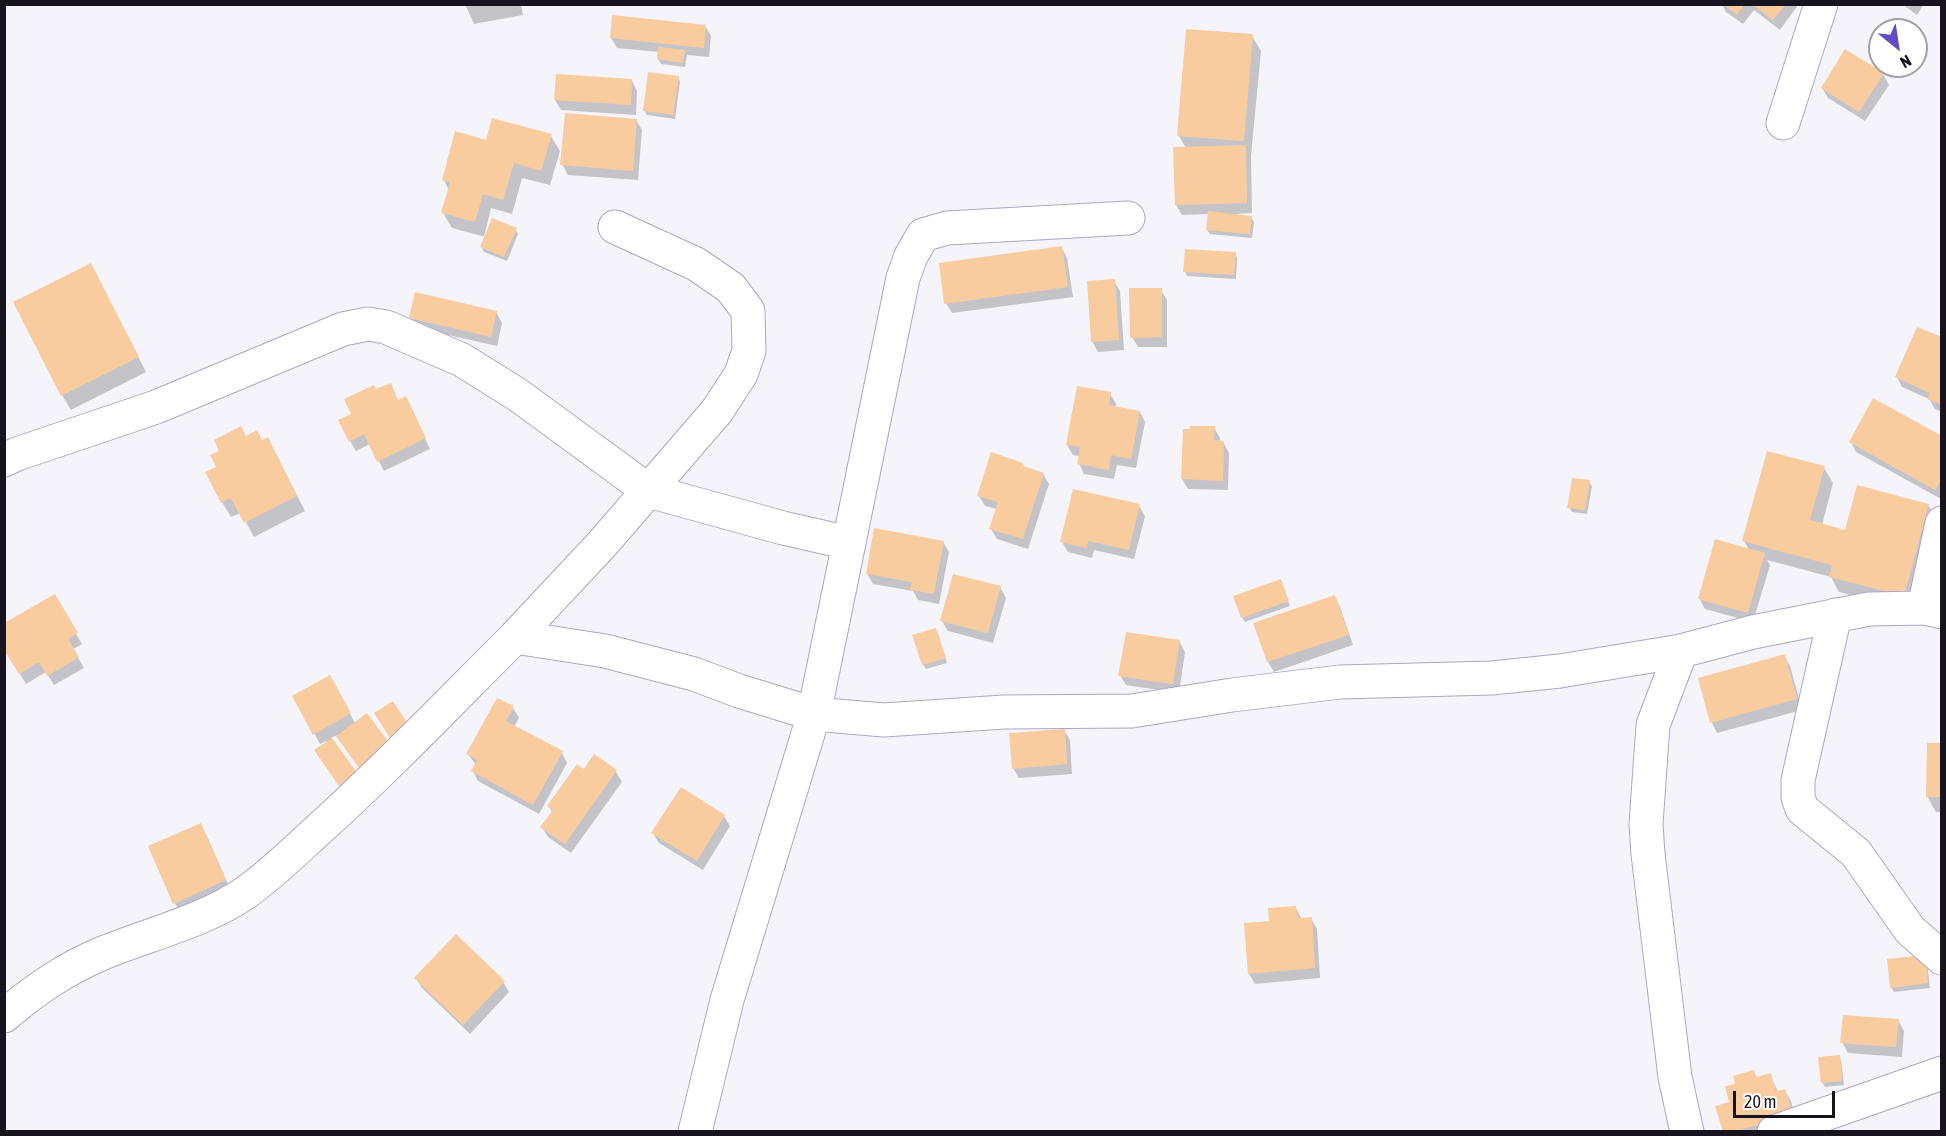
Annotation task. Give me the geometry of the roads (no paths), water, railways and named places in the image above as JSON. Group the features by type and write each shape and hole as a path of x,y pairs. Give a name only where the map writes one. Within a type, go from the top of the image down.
{"street":[{"path":"1783,123 1821,4"},
{"path":"695,1131 727,1000 814,714 903,278 911,256 923,235 947,228 1128,218"},
{"path":"4,1016 37,988 66,970 102,953 214,910 245,894 273,871 360,793 515,637 649,490 717,411 741,374 749,351 748,311 731,288 696,264 615,227"},
{"path":"4,460 156,407 343,329 368,324 407,334 462,360 518,395 649,490 783,528 849,543"},
{"path":"515,637 605,651 694,674 739,692 814,714 884,720 1004,712 1132,711 1340,682 1492,678 1560,671 1681,651 1869,609 1933,610 1941,523"},
{"path":"1835,615 1798,780 1798,797 1806,813 1856,853 1910,930 1941,958"},
{"path":"1681,651 1653,725 1646,824 1649,865 1676,1077 1687,1131"},
{"path":"1774,1131 1941,1073"}]}
